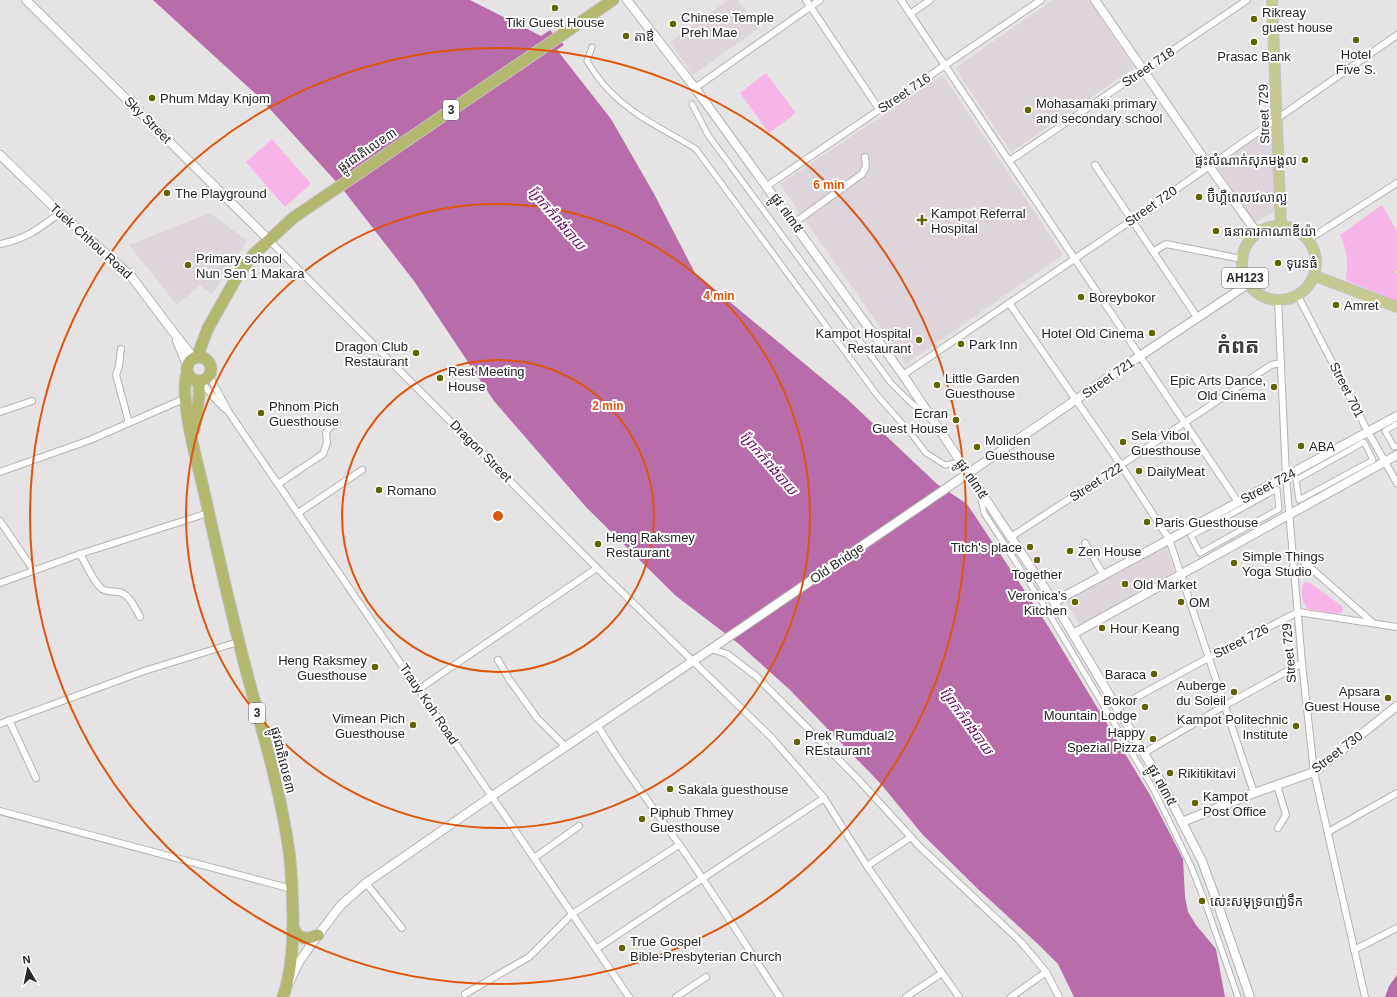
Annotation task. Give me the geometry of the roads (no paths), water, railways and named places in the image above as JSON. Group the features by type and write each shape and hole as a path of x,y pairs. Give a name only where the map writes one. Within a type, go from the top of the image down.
{"highway":[{"name":"ផ្លូវជាតិលេខ៣","path":"284,993 292,954 293,928 289,852 282,814 238,642 199,476 186,398 186,380 191,364 208,328 238,275 254,255 293,218 613,0"},
{"name":"ផ្លូវជាតិលេខ៣","path":"193,440 203,379 211,368 208,361 208,328"},
{"path":"203,379 195,381 191,364 201,357 208,361"},
{"path":"293,928 297,935 303,938 310,938 318,935"}],"main road":[{"name":"Street 729","path":"1272,0 1281,226"},
{"path":"1257,233 1269,228 1281,226 1288,227 1296,230 1308,240 1314,249 1316,259 1315,276 1309,286 1298,296"},
{"name":"AH123","path":"1257,233 1246,248 1242,259 1243,271 1248,284 1254,291 1264,297 1278,300 1298,296"},
{"path":"1315,276 1397,307"}],"street":[{"name":"Sky Street","path":"26,0 269,240"},
{"name":"ផ្លូវ ៧៣៥","path":"627,0 695,88 903,375 1054,602 1163,785 1202,861 1250,997"},
{"path":"806,0 879,109"},
{"path":"695,88 820,0"},
{"path":"900,0 1238,502"},
{"path":"910,14 930,0"},
{"name":"Street 716","path":"767,186 1041,0"},
{"path":"1096,0 1209,166 1257,233"},
{"name":"Street 718","path":"1009,161 1247,0"},
{"name":"Street 720","path":"903,375 1132,220 1397,35"},
{"path":"592,48 587,61 597,76 615,97 638,115 696,149 877,395 926,453 945,465 961,462"},
{"path":"692,104 708,135 891,384 934,422"},
{"name":"Tuek Chhou Road","path":"0,155 60,213 131,276 174,333 191,364"},
{"path":"794,223 862,174 866,167 865,156"},
{"path":"1095,165 1197,317"},
{"path":"1308,240 1397,183"},
{"path":"0,244 26,237 60,213"},
{"name":"Dragon Street","path":"269,240 597,568 771,737 824,798 867,866 959,997"},
{"path":"1153,252 1166,244 1242,259"},
{"name":"Street 721","path":"958,480 1197,317 1248,284"},
{"name":"Street 701","path":"1298,296 1368,432 1397,483"},
{"name":"Street 729","path":"1278,300 1286,476 1302,663 1314,772 1365,997"},
{"path":"1009,303 1121,466 1169,539 1254,793"},
{"path":"121,349 120,366 116,375 129,423"},
{"name":"Street 722","path":"1010,537 1121,466 1271,364 1281,364"},
{"path":"203,379 215,399 228,411"},
{"path":"203,379 228,411"},
{"path":"0,472 90,440 186,398"},
{"path":"0,412 32,402"},
{"name":"Trauy Koh Road","path":"228,411 629,997"},
{"name":"Street 724","path":"1054,602 1397,416"},
{"path":"278,484 323,454 327,443 326,433 328,429 337,422"},
{"path":"1397,424 1385,431 1394,447 1397,446"},
{"path":"1364,442 1373,460 1299,500 1296,480 1364,442"},
{"path":"1073,634 1397,455"},
{"path":"298,513 362,470"},
{"name":"Old Bridge","path":"284,993 299,962 318,935 341,905 366,883 958,480"},
{"path":"979,489 984,513 1045,607 1154,790 1191,866 1238,997"},
{"path":"1277,489 1279,509 1200,553 1191,536 1277,489"},
{"path":"0,583 80,554 208,513"},
{"path":"0,521 34,571"},
{"path":"1085,543 1104,576"},
{"path":"80,554 101,588 106,591 125,594 140,617"},
{"path":"1294,557 1304,562 1372,622"},
{"path":"419,689 597,568"},
{"path":"1298,612 1397,626"},
{"name":"Street 726","path":"1117,708 1208,658 1298,612"},
{"path":"0,724 144,670 238,642"},
{"path":"713,648 727,654 756,676 855,776 923,851 1022,943 1046,972 1059,997"},
{"path":"498,660 509,679 537,718 566,747"},
{"path":"1144,753 1224,706 1302,663"},
{"name":"Street 730","path":"1182,822 1254,793 1314,772 1397,706"},
{"path":"9,720 36,778"},
{"path":"598,726 625,769 680,845 780,997"},
{"path":"1277,785 1286,815 1278,828"},
{"path":"1328,832 1397,793"},
{"path":"596,949 703,880 824,798"},
{"path":"0,811 292,888"},
{"path":"534,858 579,826"},
{"path":"867,866 911,837"},
{"path":"466,994 529,957 572,914 680,845"},
{"path":"366,883 402,928"},
{"path":"1354,950 1397,928"},
{"path":"1011,997 1046,972"},
{"path":"906,997 942,973"},
{"path":"676,997 706,977"}],"water":[{"name":"ព្រែកកំពង់បាយ","path":"153,0 470,0 541,36 550,30 564,45 557,50 611,119 653,192 695,273 847,399 937,484 967,504 1048,626 1150,795 1183,859 1185,897 1188,912 1196,925 1216,949 1225,997 1074,997 1058,964 923,835 880,783 790,690 739,644 676,596 586,507 494,401 414,281 341,187 259,97"},
{"path":"1397,975 1397,997 1385,997 1389,986"}],"place":[{"name":"Tiki Guest House","path":"555,8"},
{"name":"Rikreay guest house","path":"1254,19"},
{"name":"Chinese Temple Preh Mae","path":"673,24"},
{"name":"តាឳ","path":"626,36"},
{"name":"Hotel Five S.","path":"1356,40"},
{"name":"Prasac Bank","path":"1254,42"},
{"name":"Phum Mday Knjom","path":"152,98"},
{"name":"Mohasamaki primary and secondary school","path":"1028,110"},
{"name":"ផ្ទះសំណាក់សុភមង្គល","path":"1305,160"},
{"name":"The Playground","path":"167,193"},
{"name":"ប៊ឺហ្គឺពេលវេលាល្អ","path":"1199,197"},
{"name":"Kampot Referral Hospital","path":"922,220"},
{"name":"ធនាគារកាណាឌីយ៉ា","path":"1216,231"},
{"name":"ទុរេនធំ","path":"1278,263"},
{"name":"Primary school Nun Sen 1 Makara","path":"188,265"},
{"name":"Boreybokor","path":"1081,297"},
{"name":"Amret","path":"1336,305"},
{"name":"Hotel Old Cinema","path":"1152,333"},
{"name":"Kampot Hospital Restaurant","path":"919,340"},
{"name":"Park Inn","path":"961,344"},
{"name":"Dragon Club Restaurant","path":"416,353"},
{"name":"Rest Meeting House","path":"440,378"},
{"name":"Little Garden Guesthouse","path":"937,385"},
{"name":"Epic Arts Dance, Old Cinema","path":"1274,387"},
{"name":"Phnom Pich Guesthouse","path":"261,413"},
{"name":"Ecran Guest House","path":"956,420"},
{"name":"Sela Vibol Guesthouse","path":"1123,442"},
{"name":"ABA","path":"1301,446"},
{"name":"Moliden Guesthouse","path":"977,447"},
{"name":"DailyMeat","path":"1139,471"},
{"name":"Romano","path":"379,490"},
{"name":"Paris Guesthouse","path":"1147,522"},
{"name":"Heng Raksmey Restaurant","path":"598,544"},
{"name":"Titch's place","path":"1030,547"},
{"name":"Zen House","path":"1070,551"},
{"name":"Together","path":"1037,560"},
{"name":"Simple Things Yoga Studio","path":"1234,563"},
{"name":"Old Market","path":"1125,584"},
{"name":"Veronica's Kitchen","path":"1075,602"},
{"name":"OM","path":"1181,602"},
{"name":"Hour Keang","path":"1102,628"},
{"name":"Heng Raksmey Guesthouse","path":"375,667"},
{"name":"Baraca","path":"1154,674"},
{"name":"Auberge du Soleil","path":"1234,692"},
{"name":"Apsara Guest House","path":"1388,698"},
{"name":"Bokor Mountain Lodge","path":"1145,707"},
{"name":"Vimean Pich Guesthouse","path":"413,725"},
{"name":"Kampot Politechnic Institute","path":"1296,726"},
{"name":"Happy Spezial Pizza","path":"1153,739"},
{"name":"Prek Rumdual2 REstaurant","path":"797,742"},
{"name":"Rikitikitavi","path":"1170,773"},
{"name":"Sakala guesthouse","path":"670,789"},
{"name":"Kampot Post Office","path":"1195,803"},
{"name":"Piphub Thmey Guesthouse","path":"642,819"},
{"name":"សេះសមុទ្របាញ់ទឹក","path":"1202,901"},
{"name":"True Gospel Bible-Presbyterian Church","path":"622,948"}],"district":[{"name":"កំពត","path":"1238,345"}]}
